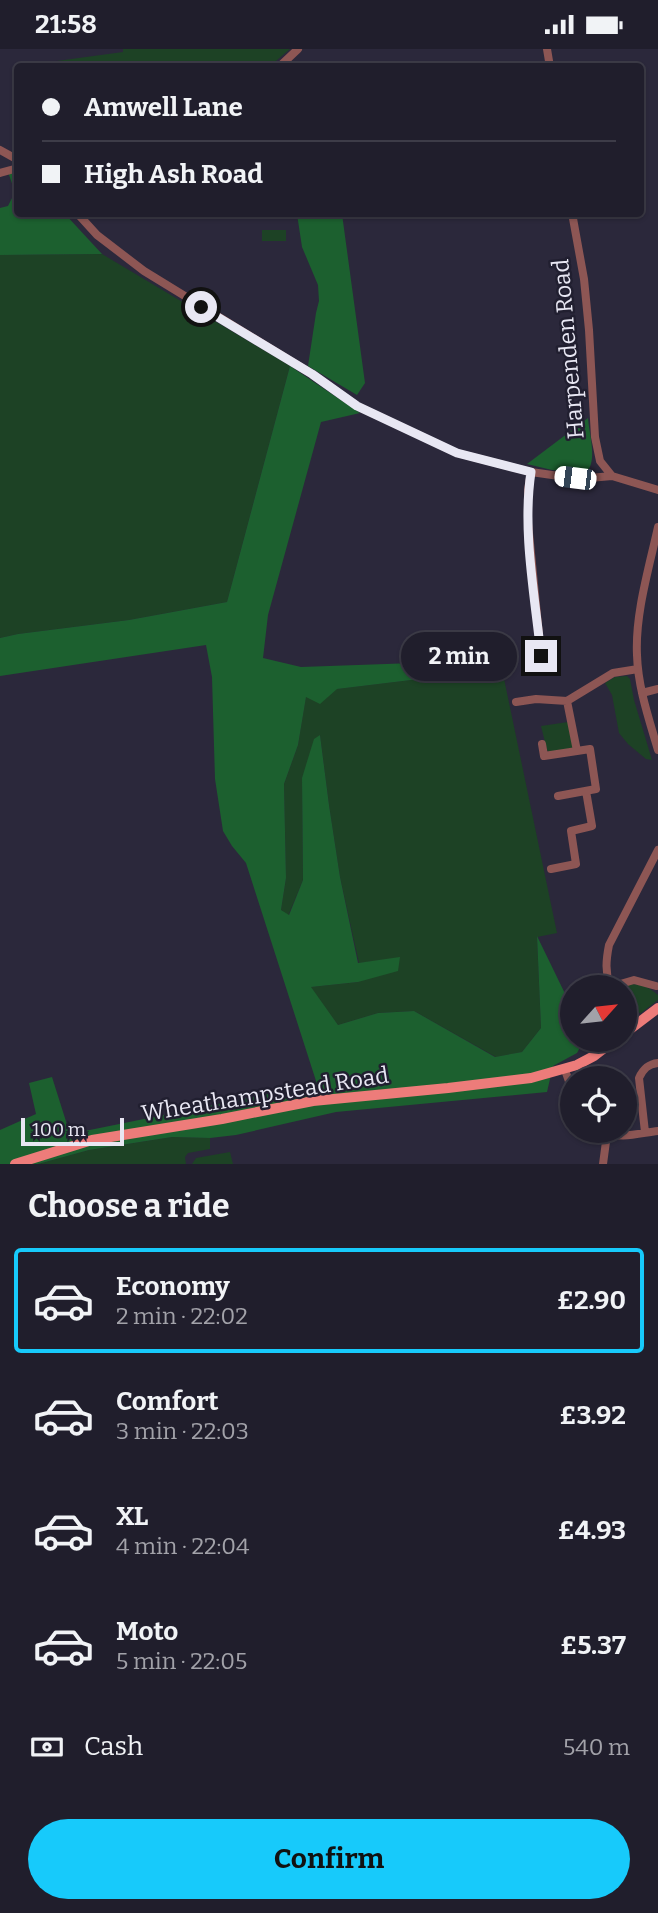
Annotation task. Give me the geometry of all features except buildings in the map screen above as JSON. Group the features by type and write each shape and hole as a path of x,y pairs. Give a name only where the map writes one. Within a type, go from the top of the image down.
{"main road":[{"path":"637,1024 658,1008"},
{"name":"Wheathampstead Road","path":"575,1066 599,1052"},
{"name":"Wheathampstead Road","path":"15,1164 92,1140 313,1101 517,1081 560,1071"}],"street":[{"path":"283,63 298,49"},
{"path":"81,217 97,235 144,271 312,374 357,406 457,453 531,472 578,479 612,476 658,491"},
{"name":"Harpenden Road","path":"573,217 584,279 595,437 600,461 612,476"},
{"path":"591,478 600,461"},
{"path":"531,472 528,523 541,656"},
{"path":"658,527 654,567 642,600 638,634 638,669 642,693 658,750"},
{"path":"516,702 536,699 568,701 613,673 638,669"},
{"path":"642,693 658,689"},
{"path":"568,701 577,751"},
{"path":"541,744 544,756 590,749 596,789 558,796"},
{"path":"551,869 576,864 571,831 592,826 586,791"},
{"path":"606,975 609,946 657,854"},
{"path":"637,981 656,986"},
{"path":"645,1132 639,1078 649,1065 658,1063"},
{"path":"637,1134 658,1131"},
{"path":"603,1164 604,1143"}],"green space":[{"path":"123,49 290,49 274,63 42,63 123,52"},
{"path":"14,171 14,189 8,172"},
{"path":"14,194 14,217 68,217 102,254 0,255 0,208 8,206"},
{"path":"297,217 342,217 365,383 357,395 308,366 319,301 318,285 302,247"},
{"path":"262,230 286,230 286,241 262,241"},
{"path":"102,254 290,366 227,602 129,620 0,638 0,255"},
{"path":"290,366 360,413 321,422 268,615 263,658 301,667 499,660 502,669 337,689 320,704 306,697 298,745 284,784 286,878 281,910 289,915 303,880 302,778 314,739 320,735 340,877 358,963 400,957 398,971 358,982 311,987 338,1025 378,1013 414,1011 495,1057 522,1052 541,1028 537,936 560,983 560,1052 578,1052 553,1066 547,1092 336,1112 236,1135 210,1138 172,1137 89,1150 38,1164 0,1164 0,1130 36,1114 29,1083 52,1077 70,1134 317,1084 246,863 223,831 215,779 212,677 206,645 0,676 0,638 129,620 227,602"},
{"path":"588,418 592,461 586,473 552,470 527,464"},
{"path":"502,669 557,933 537,937 541,1028 522,1052 496,1057 414,1011 378,1013 338,1025 310,987 358,982 400,958 359,963 340,877 320,735 302,778 303,880 288,916 281,910 286,878 284,784 298,745 306,696 320,703 336,689"},
{"path":"627,676 652,760 646,759 619,733 612,695 605,683 615,677"},
{"path":"568,722 573,748 550,753 541,726"},
{"path":"637,985 658,995 658,1000 641,1013 637,1013"},
{"path":"172,1137 210,1138 210,1149 188,1153 185,1157 186,1164 38,1164 89,1150"},
{"path":"230,1152 233,1164 192,1164 196,1158"}],"route":[{"path":"201,307 312,374 357,406 457,453 531,472 527,503 528,523 541,656"}]}
